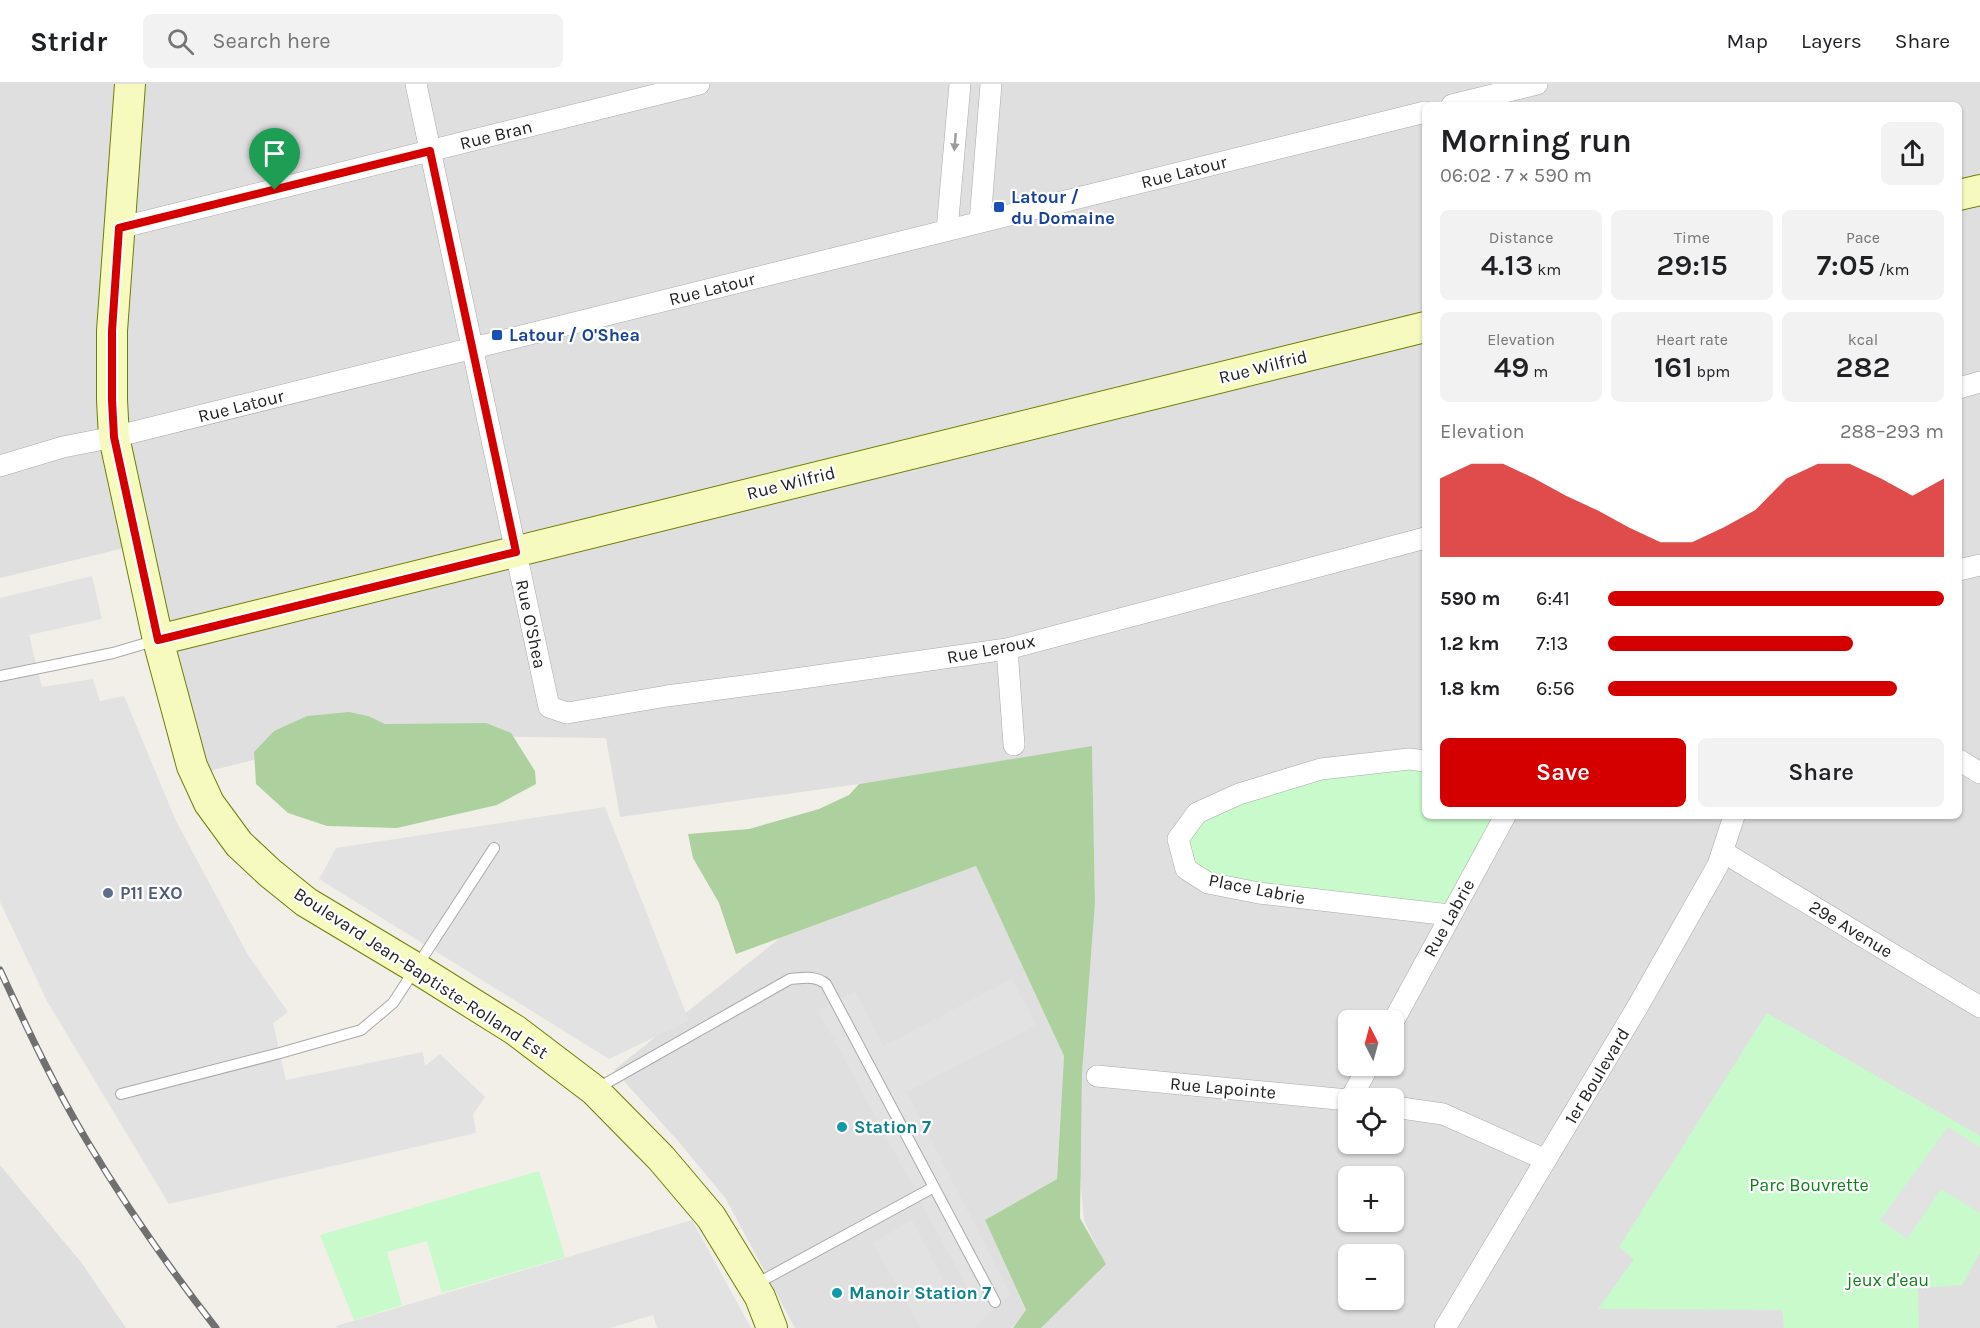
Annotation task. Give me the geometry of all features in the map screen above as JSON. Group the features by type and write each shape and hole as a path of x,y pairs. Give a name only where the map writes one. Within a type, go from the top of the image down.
{"street":[{"name":"Boulevard Jean-Baptiste-Rolland Est","path":"130,84 112,331 111,388 114,437 158,640 192,766 209,803 239,844 306,902 515,1030 594,1090 661,1158 711,1217 760,1297 772,1328"},
{"name":"Rue O'Shea","path":"416,84 549,707"},
{"path":"947,230 960,84"},
{"path":"980,222 991,84"},
{"name":"Rue Bran","path":"119,228 693,85"},
{"path":"1467,102 1528,90"},
{"name":"Rue Latour","path":"0,466 63,447 114,437 1422,113"},
{"path":"1962,194 1980,190"},
{"name":"Rue Wilfrid","path":"158,640 1422,328"},
{"path":"1962,387 1980,382"},
{"name":"Rue Leroux","path":"549,707 567,713 667,696 1007,649 1422,539"},
{"path":"1962,569 1980,564"},
{"path":"1007,649 1014,745"},
{"name":"Place Labrie","path":"1422,761 1408,759 1321,769 1239,794 1197,813 1178,839 1186,869 1208,884 1259,893 1450,915"},
{"path":"1962,762 1980,773"},
{"name":"Rue Labrie","path":"1399,1010 1503,819"},
{"name":"1er Boulevard","path":"1445,1328 1638,1006 1718,865 1733,819"},
{"name":"29e Avenue","path":"1723,852 1980,1007"},
{"name":"Rue Lapointe","path":"1096,1076 1338,1098"},
{"path":"1404,1108 1443,1114 1546,1160"}],"lane":[{"path":"0,676 113,653 158,640"},
{"path":"121,1094 360,1030 393,1003 494,848"},
{"path":"594,1090 790,979 808,977 819,979 826,984 995,1302"},
{"path":"753,1286 934,1187"}],"shaded area":[{"path":"0,84 1980,84 1980,1328 1041,1328 1105,1263 1084,1221 1080,1176 1082,1074 1095,903 1092,747 859,784 620,817 606,738 355,735 205,772 145,543 0,578"},
{"name":"P11 EXO","path":"92,576 102,619 29,635 42,687 93,679 100,701 124,696 176,821 248,955 288,1012 273,1023 286,1080 423,1052 425,1066 440,1054 485,1097 473,1114 476,1133 169,1204 47,1001 0,902 0,598"},
{"path":"605,807 689,1021 609,1059 319,879 336,848"},
{"path":"976,866 1064,1056 1057,1179 985,1220 1026,1311 1012,1328 795,1328 726,1199 614,1070 780,938"},
{"path":"1012,979 1036,1025 907,1092 1010,1294 974,1328 921,1328 873,1243 912,1220 956,1305 972,1297 818,1010 855,991 883,1046"},
{"path":"1948,1127 1980,1147 1980,1213 1941,1189 1907,1239 1880,1220"},
{"path":"0,1165 81,1262 126,1328 0,1328"},
{"path":"692,1220 751,1328 657,1328 653,1315 610,1328 337,1328 336,1326"}],"green space":[{"path":"349,712 368,716 385,724 486,723 511,733 535,771 536,784 497,805 397,828 327,826 288,813 256,784 254,752 274,731 307,716"},
{"path":"1092,746 1095,903 1082,1074 1080,1218 1106,1264 1041,1328 1013,1328 1026,1310 985,1220 1057,1179 1064,1056 976,866 736,954 719,903 693,858 688,834 749,829 819,809 849,795 859,784"},
{"path":"1422,762 1422,819 1503,819 1450,915 1208,883 1178,839 1239,794"},
{"name":"Parc Bouvrette","path":"1767,1013 1980,1136 1980,1253 1962,1285 1918,1288 1919,1328 1784,1328 1782,1310 1598,1309 1634,1259 1619,1247"},
{"path":"539,1171 565,1257 442,1293 427,1241 387,1252 402,1305 354,1320 320,1235"}],"railway":[{"path":"0,970 52,1078 87,1141 148,1236 216,1328"}],"place":[{"name":"Latour / du Domaine","path":"999,207"},
{"name":"Latour / O'Shea","path":"497,335"},
{"name":"P11 EXO","path":"108,893"},
{"name":"Station 7","path":"842,1127"},
{"name":"Manoir Station 7","path":"837,1293"}],"route":[{"path":"430,151 516,552 158,640 114,437 111,365 119,228 275,190 430,151"}],"park label":[{"name":"jeux d'eau","path":"1888,1280"}]}
